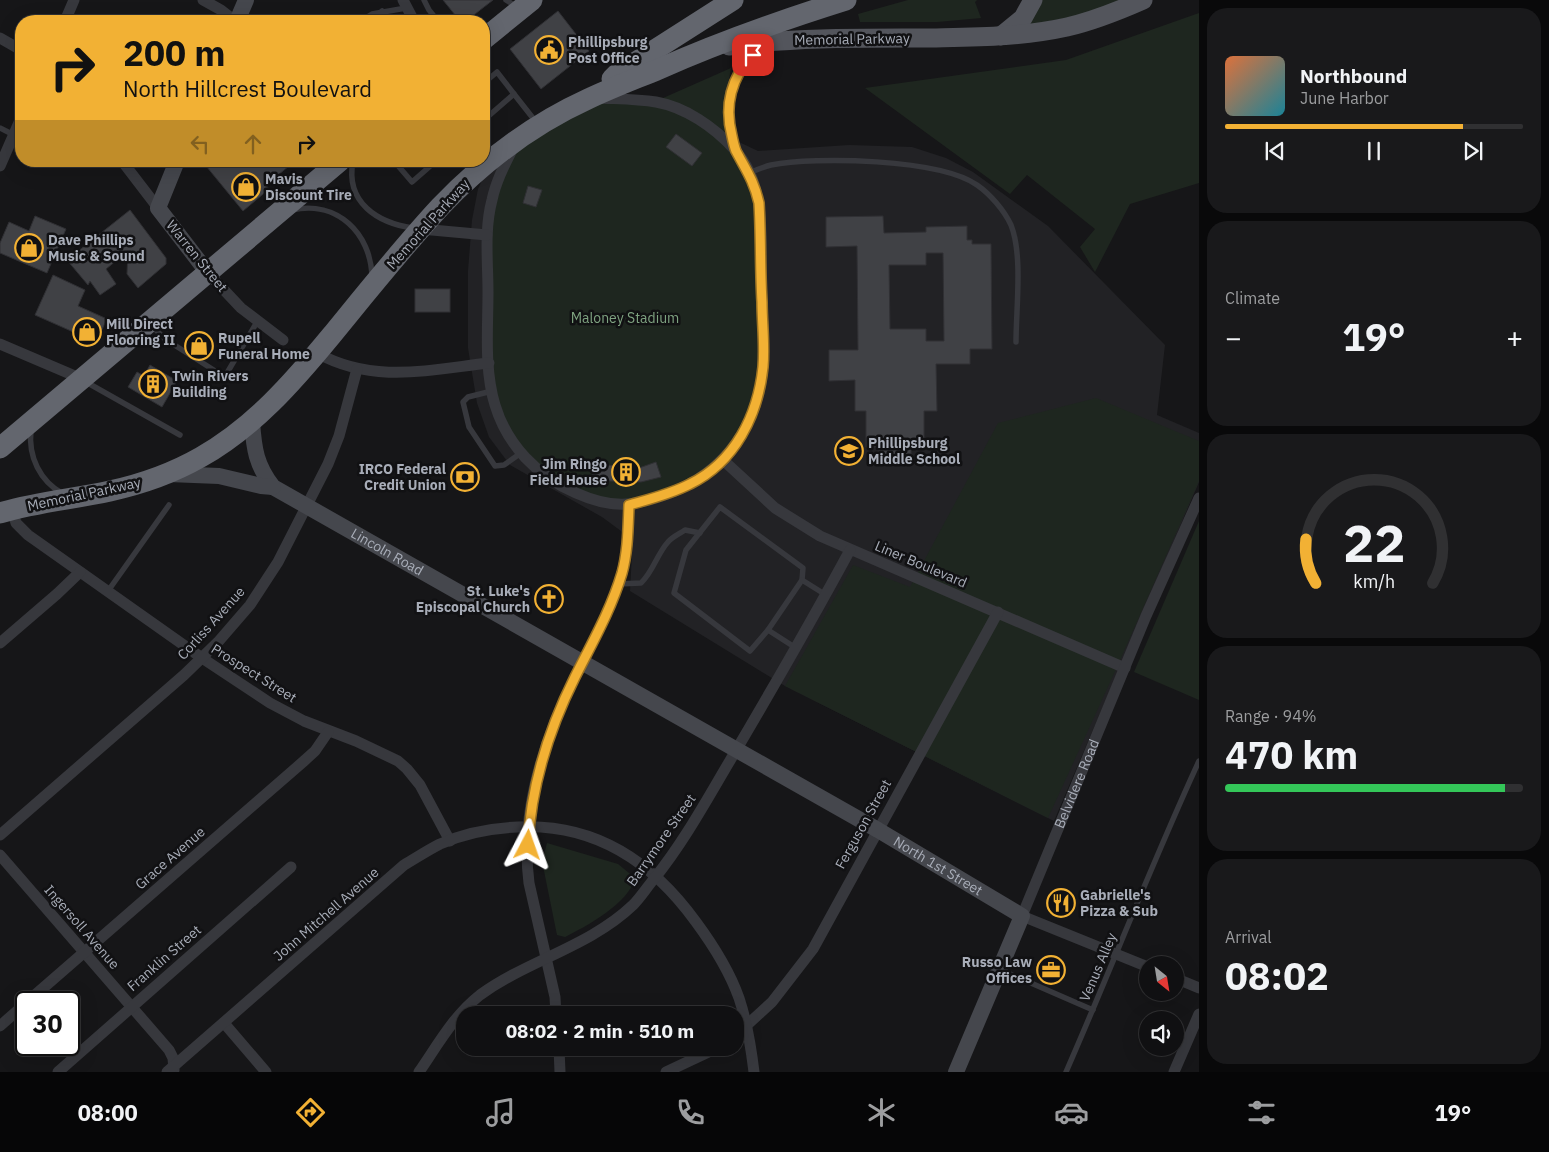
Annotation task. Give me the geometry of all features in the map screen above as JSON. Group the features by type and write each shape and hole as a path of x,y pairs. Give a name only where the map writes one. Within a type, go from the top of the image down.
{"highway":[{"path":"591,98 617,74 733,0"},
{"path":"705,48 846,0"},
{"path":"490,34 519,3"},
{"name":"Memorial Parkway","path":"490,162 539,126 591,98 705,48"},
{"path":"0,448 333,167"},
{"name":"Memorial Parkway","path":"6,511 125,488 167,473 213,450 252,422 275,400 317,353 420,229 469,179 484,167"}],"main road":[{"path":"239,15 246,0"},
{"path":"1001,36 1023,18 1034,0"},
{"name":"Memorial Parkway","path":"705,48 772,41 1001,36 1046,31 1081,24 1143,0"},
{"path":"158,208 175,167"},
{"name":"Warren Street","path":"158,208 208,273"},
{"name":"Lincoln Road","path":"252,422 257,460 263,474 273,487 737,750"},
{"name":"Lincoln Road","path":"167,473 219,476 273,487"},
{"name":"North 1st Street","path":"737,750 878,830 1022,916"},
{"name":"Belvidere Road","path":"956,1072 1022,916"}],"street":[{"path":"67,15 74,0"},
{"path":"203,0 228,15"},
{"path":"0,38 15,47"},
{"path":"735,150 728,107 731,90 738,74 747,61 772,41"},
{"path":"516,142 504,165 489,212 488,363 492,390 503,425 521,453 544,475 570,490 600,502 611,505 629,505 659,497 692,483 707,474 736,445 753,412 763,365 759,203 749,173 735,150 706,125 676,108 644,100 591,98"},
{"path":"0,166 14,135"},
{"name":"Warren Street","path":"127,167 158,208"},
{"path":"420,229 488,235"},
{"name":"Warren Street","path":"208,273 241,308 283,340"},
{"path":"0,344 82,379"},
{"path":"317,353 329,360 357,369 398,372 488,363"},
{"name":"Corliss Avenue","path":"0,835 202,658 234,624 263,586 278,562 334,450 357,369"},
{"name":"Liner Boulevard","path":"723,460 775,508 820,536 1125,668"},
{"name":"Belvidere Road","path":"1022,916 1125,668 1199,498"},
{"path":"556,1006 547,958 529,882 527,863 529,826 535,789 547,743 566,696 602,624 622,572 628,537 629,505"},
{"name":"Prospect Street","path":"6,511 21,529 80,572 202,658 270,703 304,721 381,752 398,762 406,768 420,785 450,841"},
{"name":"Barrymore Street","path":"419,1072 457,1018 473,1001 515,973 582,941 606,927 635,903 699,815 796,648 850,550"},
{"path":"0,644 80,572"},
{"name":"Ferguson Street","path":"744,1028 772,1002 813,949 998,612"},
{"name":"Grace Avenue","path":"41,991 304,761 315,751 328,732"},
{"name":"John Mitchell Avenue","path":"171,1070 404,865 440,844 483,830 529,826 553,827 596,838 632,857 656,876 680,900 708,938 738,996 747,1026 754,1072"},
{"name":"Ingersoll Avenue","path":"0,855 169,1050 173,1058 171,1070"},
{"name":"Franklin Street","path":"58,1072 291,867"},
{"name":"North 1st Street","path":"1022,916 1139,963"},
{"path":"1184,982 1199,988"},
{"name":"Grace Avenue","path":"0,1026 15,1013"},
{"path":"1174,1072 1199,1014"},
{"path":"224,1022 266,1072"},
{"path":"560,1056 560,1072"},
{"path":"666,1072 700,1056"}],"lane":[{"path":"424,0 433,15"},
{"path":"370,15 405,4"},
{"path":"382,11 385,15"},
{"path":"490,78 497,72 539,126"},
{"path":"490,115 514,94"},
{"path":"0,128 14,135"},
{"path":"749,173 776,164 844,161 890,163 935,170 976,184 1001,209 1010,224 1016,240 1018,255 1016,342"},
{"path":"352,167 354,186 362,203 373,215 388,222 420,229"},
{"path":"399,167 412,182 429,167"},
{"path":"279,213 296,209 315,209 330,211 344,218 365,245 371,264 372,286"},
{"path":"149,323 165,339 223,376 227,374 257,322"},
{"path":"82,379 180,435"},
{"path":"492,390 468,397 463,402 469,427 495,466 504,465 521,453"},
{"path":"32,421 30,440 36,464 52,487 72,498"},
{"path":"108,592 169,505"},
{"path":"720,507 803,568 802,580 768,630 750,651 674,593 686,550 720,507"},
{"path":"618,584 641,583 647,577 659,553 669,540 685,530 700,533"},
{"path":"802,580 826,595"},
{"path":"768,630 796,648"},
{"name":"Venus Alley","path":"1066,1072 1166,834 1199,761"},
{"path":"999,970 1093,1010"}],"shaded area":[{"name":"Phillipsburg Middle School","path":"719,135 758,151 849,145 912,147 946,158 973,172 1048,226 1165,345 1157,415 1199,433 1199,482 1054,821 785,686 630,591 632,553 621,531 602,517 510,465 489,437 477,403 468,348 468,271 472,220 478,189 484,176 533,140"}],"green space":[{"path":"908,0 977,0 975,2 981,18 937,22 860,22 858,14"},
{"path":"1040,0 1125,0 1076,16 1029,25"},
{"path":"1199,13 1199,183 1130,204 1095,272 1080,247 1095,229 1027,175 1010,194 865,88 1066,60"},
{"name":"Maloney Stadium","path":"731,68 725,101 729,144 755,188 763,365 745,429 692,483 611,505 532,465 495,404 487,235 504,165 539,126 589,98 654,102"},
{"path":"1096,398 1199,441 1199,481 1048,818 785,686 853,565 910,587 998,423"},
{"path":"1199,521 1199,700 1134,672"},
{"path":"547,843 618,864 635,878 625,896 616,905 584,927 565,937 557,935 544,871 543,858"}],"building":[{"path":"443,0 493,0 474,15 455,15"},
{"name":"Phillipsburg Post Office","path":"558,11 589,51 541,89 510,49"},
{"path":"676,134 702,153 692,166 666,147"},
{"name":"Mavis Discount Tire","path":"207,167 288,167 266,185 269,189 243,211"},
{"path":"528,186 542,190 536,207 523,203"},
{"path":"130,210 166,258 166,264 138,288 127,274 128,251 106,269 116,284 100,295 90,281 88,285 67,260"},
{"name":"Dave Phillips Music & Sound","path":"35,216 66,229 47,273 0,253 0,243 9,222 29,231"},
{"path":"883,216 884,233 926,232 926,227 967,226 967,240 972,240 972,244 991,244 992,349 970,349 970,364 936,364 937,411 924,411 924,448 911,448 911,458 905,458 905,465 885,465 885,458 878,458 878,447 866,447 866,411 855,411 855,380 829,381 829,350 858,350 857,246 826,247 826,217","holes":["926,253 943,253 944,341 926,341 926,329 890,329 889,265 926,265"]},
{"path":"53,275 85,290 78,306 107,319 96,342 35,315"},
{"path":"415,289 450,289 450,312 415,312"},
{"name":"Twin Rivers Building","path":"150,365 177,381 162,407 128,387 137,372 144,376"},
{"name":"Jim Ringo Field House","path":"656,462 661,477 641,482 610,481 592,478 595,464 639,468"}],"place":[{"name":"Phillipsburg Post Office","path":"549,50"},
{"name":"Mavis Discount Tire","path":"246,187"},
{"name":"Dave Phillips Music & Sound","path":"29,248"},
{"name":"Mill Direct Flooring II","path":"87,332"},
{"name":"Rupell Funeral Home","path":"199,346"},
{"name":"Twin Rivers Building","path":"153,384"},
{"name":"Phillipsburg Middle School","path":"849,451"},
{"name":"Jim Ringo Field House","path":"626,472"},
{"name":"IRCO Federal Credit Union","path":"465,477"},
{"name":"St. Luke's Episcopal Church","path":"549,599"},
{"name":"Gabrielle's Pizza & Sub","path":"1061,903"},
{"name":"Russo Law Offices","path":"1051,970"}],"route":[{"path":"528,845 532,804 547,743 574,678 602,624 622,572 628,537 629,505 677,490 707,474 736,445 753,412 758,396 763,365 759,203 749,173 735,150 730,129 728,107 734,82 742,67 753,55"}]}
